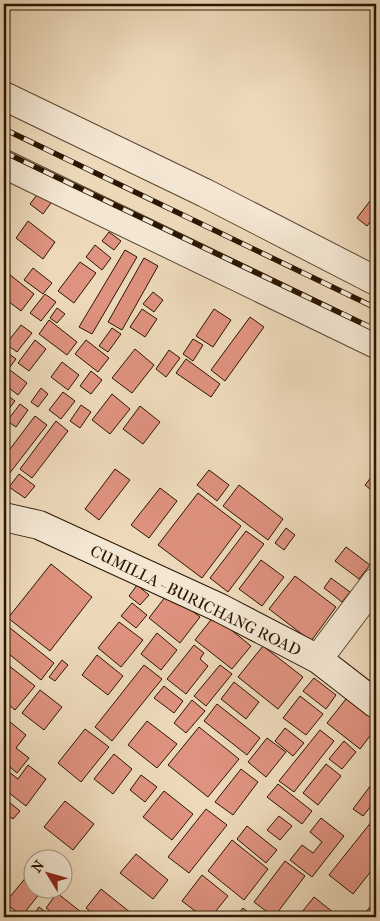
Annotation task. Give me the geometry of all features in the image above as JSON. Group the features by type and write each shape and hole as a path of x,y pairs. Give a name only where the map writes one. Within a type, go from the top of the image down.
{"street":[{"path":"4,96 205,193 376,281"},
{"path":"4,164 376,344"},
{"name":"CUMILLA - BURICHANG ROAD","path":"4,517 39,525 220,608 318,659 376,704"},
{"path":"318,659 376,582"}],"building":[{"path":"43,187 56,196 43,214 30,204"},
{"path":"376,193 376,214 367,226 357,218"},
{"path":"28,221 55,242 43,259 16,238"},
{"path":"109,232 121,241 114,250 102,241"},
{"path":"95,245 111,258 102,270 86,257"},
{"path":"125,250 137,257 92,334 79,327"},
{"path":"144,258 158,266 122,330 108,322"},
{"path":"80,262 96,273 74,303 58,291"},
{"path":"33,268 52,283 43,294 24,280"},
{"path":"4,270 34,294 21,311 4,298"},
{"path":"153,292 163,300 154,312 143,304"},
{"path":"45,294 56,302 41,321 30,313"},
{"path":"57,308 65,314 57,323 50,318"},
{"path":"142,309 157,319 145,337 130,327"},
{"path":"214,309 231,320 213,347 196,336"},
{"path":"250,317 264,327 225,381 211,370"},
{"path":"49,320 77,342 67,355 39,334"},
{"path":"21,325 32,333 17,352 6,344"},
{"path":"112,328 121,334 108,352 99,346"},
{"path":"193,339 203,345 193,361 183,354"},
{"path":"35,340 46,349 29,371 18,363"},
{"path":"86,340 109,358 98,372 75,354"},
{"path":"135,349 154,365 132,393 112,378"},
{"path":"169,350 180,358 166,377 156,369"},
{"path":"5,351 16,359 10,367 4,362"},
{"path":"186,359 220,384 211,397 176,373"},
{"path":"62,362 79,375 68,390 51,377"},
{"path":"6,367 27,383 18,395 4,384 4,370"},
{"path":"91,371 102,380 91,394 80,386"},
{"path":"41,388 48,394 38,407 31,402"},
{"path":"63,392 75,401 61,419 49,410"},
{"path":"4,393 15,401 4,415"},
{"path":"112,394 130,409 110,434 92,420"},
{"path":"20,404 28,410 16,427 7,421"},
{"path":"81,405 91,412 80,428 70,421"},
{"path":"140,406 160,422 143,444 123,429"},
{"path":"35,416 47,425 9,474 4,470 4,457"},
{"path":"56,421 68,431 32,478 20,469"},
{"path":"115,469 130,480 99,520 85,509"},
{"path":"209,470 229,485 217,501 197,485"},
{"path":"376,471 376,494 365,485"},
{"path":"19,474 35,486 25,498 9,487"},
{"path":"239,485 283,519 268,540 223,506"},
{"path":"160,488 177,501 149,538 131,525"},
{"path":"198,493 241,526 202,578 158,545"},
{"path":"286,528 295,535 284,550 275,543"},
{"path":"246,531 264,544 228,592 210,578"},
{"path":"346,547 370,565 359,579 335,561"},
{"path":"261,560 284,577 262,606 239,589"},
{"path":"51,564 92,597 50,651 8,618"},
{"path":"295,576 336,607 311,641 269,609"},
{"path":"331,578 350,592 342,602 324,588"},
{"path":"137,585 149,595 140,605 129,596"},
{"path":"169,592 200,617 180,643 149,618"},
{"path":"132,603 147,615 136,628 121,616"},
{"path":"214,616 251,646 232,669 195,640"},
{"path":"119,622 143,640 121,667 98,648"},
{"path":"5,624 54,663 41,680 4,650"},
{"path":"157,633 177,650 161,670 141,654"},
{"path":"194,645 204,653 200,659 208,666 186,694 167,679"},
{"path":"263,646 303,677 278,709 238,677"},
{"path":"97,655 123,676 108,695 82,675"},
{"path":"62,660 68,665 55,681 49,677"},
{"path":"4,662 35,686 15,710 4,701"},
{"path":"144,665 162,679 112,741 95,727"},
{"path":"220,665 232,674 206,706 194,696"},
{"path":"314,678 336,695 326,709 303,691"},
{"path":"234,682 259,702 246,719 221,699"},
{"path":"164,686 183,701 174,713 154,698"},
{"path":"40,690 62,707 44,730 22,713"},
{"path":"350,694 376,715 376,728 360,749 327,723"},
{"path":"300,696 323,714 306,735 283,718"},
{"path":"192,700 205,711 186,733 174,723"},
{"path":"217,704 260,738 247,755 204,721"},
{"path":"4,717 26,735 16,748 29,758 17,773 4,762"},
{"path":"147,721 177,744 157,768 128,745"},
{"path":"199,727 239,759 208,797 168,765"},
{"path":"285,728 304,743 293,756 275,741"},
{"path":"85,729 109,747 81,782 58,763"},
{"path":"320,730 334,741 294,792 279,781"},
{"path":"267,738 286,752 266,777 248,762"},
{"path":"344,741 356,752 342,769 329,759"},
{"path":"114,754 132,769 113,794 94,779"},
{"path":"326,764 341,776 318,805 303,793"},
{"path":"28,765 46,779 26,806 4,789 4,768 18,779"},
{"path":"241,769 258,782 233,815 215,802"},
{"path":"141,775 157,787 145,802 130,790"},
{"path":"278,784 312,811 302,824 267,797"},
{"path":"371,785 376,789 376,800 363,816 353,809"},
{"path":"164,791 193,814 172,840 143,817"},
{"path":"65,801 94,824 73,850 44,827"},
{"path":"9,802 20,811 13,819 4,813 4,808"},
{"path":"206,809 227,825 189,873 168,857"},
{"path":"279,816 292,826 280,840 267,830"},
{"path":"376,816 376,865 353,894 329,875"},
{"path":"321,818 344,836 312,877 290,860 302,845 313,853 322,842 310,832"},
{"path":"247,826 277,850 266,863 237,839"},
{"path":"232,840 268,869 244,900 208,871"},
{"path":"136,854 168,880 153,899 120,873"},
{"path":"285,861 305,876 274,917 254,902"},
{"path":"202,875 228,896 211,917 203,917 182,901"},
{"path":"22,882 22,898 36,898 22,916 5,903"},
{"path":"101,889 136,917 97,917 86,908"},
{"path":"314,897 339,917 298,917"},
{"path":"53,898 63,898 81,912 77,917 58,917 46,908"},
{"path":"374,902 376,903 376,917 372,917 366,912"},
{"path":"39,907 52,917 32,917"},
{"path":"243,908 254,917 236,917"}],"railway":[{"path":"4,129 376,308"},
{"path":"4,152 376,330"}]}
